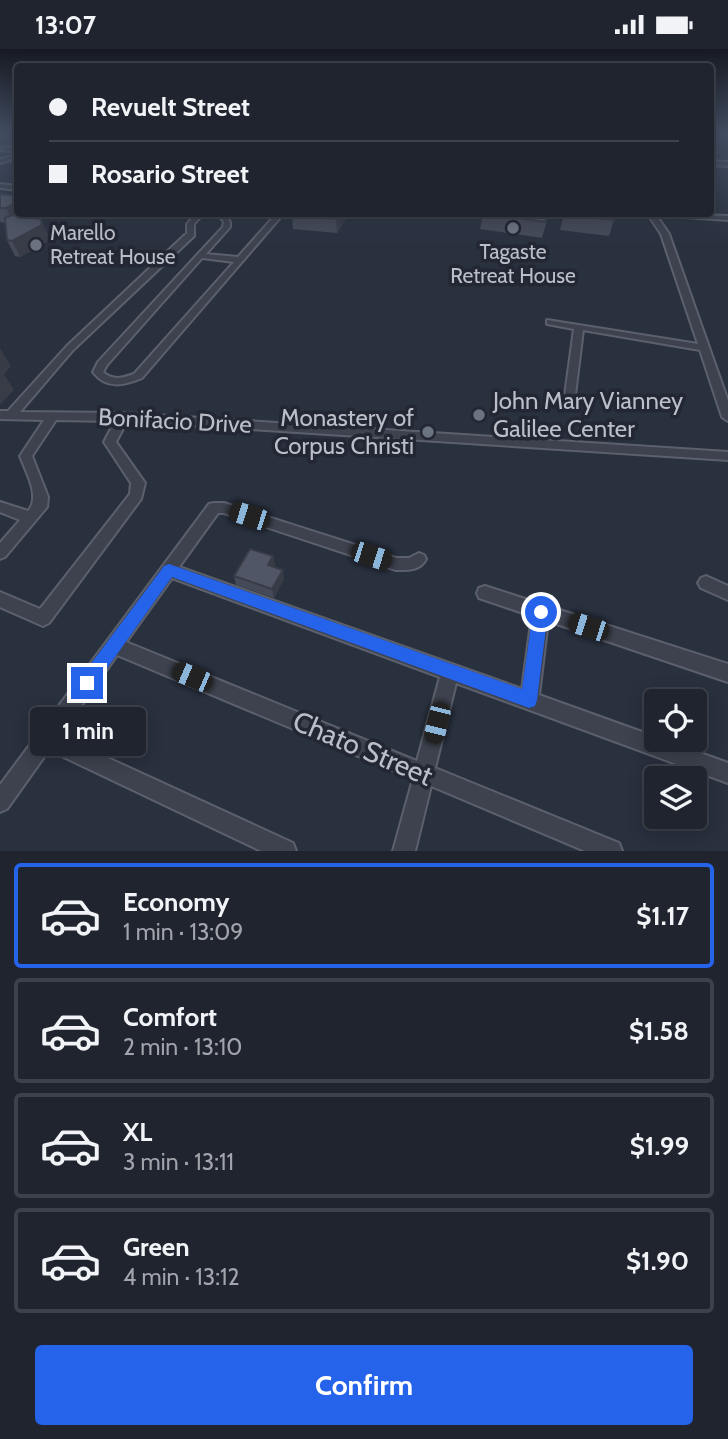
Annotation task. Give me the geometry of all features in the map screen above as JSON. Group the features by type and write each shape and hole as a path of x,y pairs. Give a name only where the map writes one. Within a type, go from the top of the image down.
{"street":[{"path":"5,415 70,348 191,235 190,224 197,217"},
{"path":"223,217 227,222 226,227 102,365 98,372 102,378 110,382 124,382 138,376 278,217"},
{"path":"653,217 665,234 728,417"},
{"path":"709,217 728,218"},
{"path":"201,256 241,260"},
{"path":"551,322 704,348"},
{"path":"570,395 579,327"},
{"name":"Bonifacio Drive","path":"5,415 123,417 728,456"},
{"path":"0,554 40,507 41,497 26,456 52,417"},
{"path":"0,599 43,618 136,495 138,483 110,442 123,417"},
{"path":"0,507 31,518"},
{"path":"0,802 206,515 214,508 224,508 396,564 411,564 419,559"},
{"path":"169,570 728,773"},
{"path":"706,583 728,593"},
{"path":"485,593 728,673"},
{"path":"529,700 541,612"},
{"name":"Chato Street","path":"114,645 611,851"},
{"path":"404,851 450,672"},
{"path":"46,739 285,851"}],"building":[{"path":"0,194 14,196 14,204 0,208"},
{"path":"12,215 41,219 42,225 12,241 7,240 5,218"},
{"path":"511,217 547,217 545,222"},
{"path":"585,217 614,217 614,220"},
{"path":"250,549 273,556 268,565 283,570 272,589 234,576"}],"place":[{"name":"Tagaste Retreat House","path":"513,228"},
{"name":"Marello Retreat House","path":"36,245"},
{"name":"John Mary Vianney Galilee Center","path":"479,415"},
{"name":"Monastery of Corpus Christi","path":"428,432"}],"route":[{"path":"87,683 169,570 529,700 541,612"}]}
